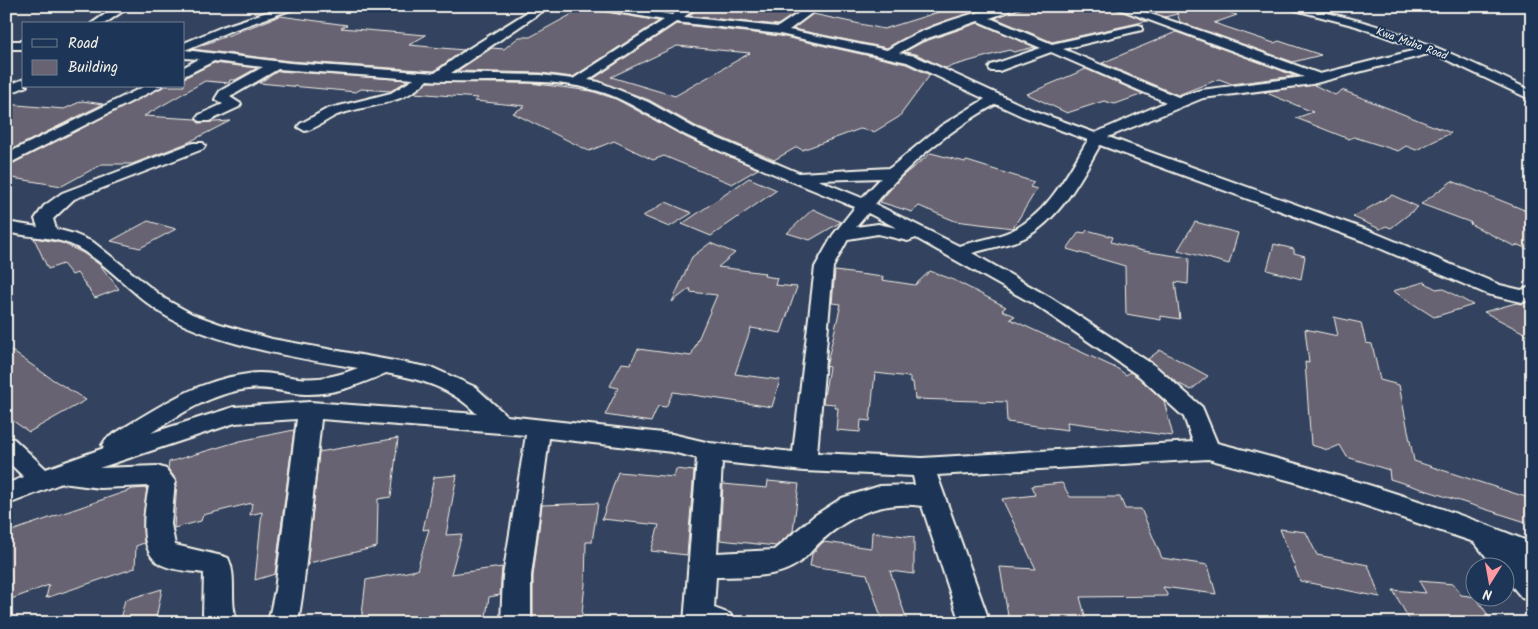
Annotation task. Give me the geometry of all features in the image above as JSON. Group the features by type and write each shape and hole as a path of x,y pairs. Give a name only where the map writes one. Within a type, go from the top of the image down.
{"street":[{"path":"99,22 124,6 122,6"},
{"path":"185,47 226,29 297,6"},
{"path":"305,127 332,112 413,89 546,6"},
{"path":"600,6 676,19 780,31 891,53 928,65 995,99 1369,236 1494,290 1522,296 1532,293"},
{"path":"577,82 676,19 693,6"},
{"path":"780,31 816,6"},
{"path":"891,53 901,45 918,38 1019,6"},
{"path":"1116,6 1320,78"},
{"path":"1137,13 1159,6"},
{"name":"Kwa Muha Road","path":"1285,6 1360,24 1433,49 1532,96"},
{"path":"981,18 1176,102"},
{"path":"995,68 1052,48 1138,28"},
{"path":"957,252 1016,235 1034,225 1051,208 1075,175 1097,137 1176,102 1201,94 1320,78 1433,49"},
{"path":"185,54 276,65 431,77 541,79 594,85 643,105 693,133 865,205 957,252 1044,302 1147,371 1194,413 1208,450"},
{"path":"185,71 211,58"},
{"path":"204,118 232,106 234,103 222,99 222,96 276,65"},
{"path":"6,92 22,84"},
{"path":"6,160 152,88"},
{"path":"804,462 824,267 834,244 865,205 896,173 950,126 976,108 995,99"},
{"path":"48,231 44,219 50,210 68,196 198,146"},
{"path":"798,176 896,173"},
{"path":"6,227 48,231 86,246 155,302 185,318 259,341 425,373 465,390 482,404 500,424"},
{"path":"842,235 878,230 897,232 911,237 930,238"},
{"path":"62,473 180,406 211,391 249,380 315,387 345,381 387,365"},
{"path":"283,623 290,590 310,410"},
{"path":"6,494 62,473 234,415 310,410 539,428 672,443 710,452 804,462 922,467 1208,450 1298,473 1480,533 1532,555"},
{"path":"516,623 517,576 539,428"},
{"path":"6,445 62,473 100,478 156,476 162,481 158,537 163,552 170,557 211,562 218,566 218,614 223,623"},
{"path":"706,621 702,566 710,452"},
{"path":"922,467 975,623"},
{"path":"702,566 776,562 786,558 819,527 844,509 872,496 898,493 932,497"},
{"path":"1480,533 1532,589"}],"building":[{"path":"587,6 593,6 600,11 659,21 573,77 541,73 457,71 492,48 504,49 519,37 530,37"},
{"path":"632,6 681,6 672,13"},
{"path":"700,6 778,6 799,11 778,25 689,16"},
{"path":"958,6 979,10 934,25 887,48 793,29 813,14 884,29"},
{"path":"1026,6 1109,6 1147,21 1052,42 995,18"},
{"path":"1134,6 1208,6 1237,15 1214,23 1274,43 1279,41 1321,55 1293,62 1180,22 1176,10 1177,14 1165,17"},
{"path":"280,16 347,25 341,28 426,35 409,45 464,50 434,71 290,61 192,49"},
{"path":"978,23 1035,47 1014,52 1009,50 945,68 916,54 904,52 923,42"},
{"path":"676,24 780,36 906,64 930,75 899,117 874,132 860,129 802,150 797,147 774,160 699,128 649,100 593,79","holes":["677,46 750,53 675,96 611,77"]},
{"path":"1176,32 1294,76 1232,84 1219,79 1178,95 1102,63"},
{"path":"214,63 257,68 235,80 230,80 229,83 205,81 144,116 196,119 199,123 230,121 187,143 132,164 102,164 62,186 6,177 6,167 160,88 185,88 185,78"},
{"path":"1086,69 1143,94 1115,104 1104,101 1067,113 1027,94"},
{"path":"278,71 408,80 391,91 361,89 356,92 259,83"},
{"path":"428,82 530,83 591,91 616,99 689,139 758,169 732,184 664,156 653,160 614,141 589,151 513,113 525,106 474,101 478,98 414,93"},
{"path":"1314,85 1335,95 1342,90 1451,133 1416,150 1406,146 1398,151 1354,137 1349,139 1296,118 1313,112 1264,92"},
{"path":"82,101 103,104 6,152 6,104 64,109"},
{"path":"931,153 967,161 1034,182 1030,187 1037,189 1013,228 955,221 919,206 912,212 880,202 900,178"},
{"path":"749,178 777,190 711,236 682,224"},
{"path":"1452,181 1532,213 1532,251 1518,245 1514,246 1470,224 1472,223 1421,204"},
{"path":"1392,195 1418,207 1391,228 1386,226 1380,229 1353,217"},
{"path":"666,202 692,213 669,227 643,216"},
{"path":"813,209 841,222 810,240 787,233"},
{"path":"148,221 176,229 140,248 111,241"},
{"path":"1195,222 1238,233 1229,264 1178,250"},
{"path":"1087,230 1113,237 1111,242 1143,251 1189,258 1188,284 1175,282 1180,319 1161,316 1161,320 1126,314 1125,266 1067,249 1079,232 1085,233"},
{"path":"34,238 62,243 83,253 100,265 119,289 95,298 77,273 72,275 63,264 48,269"},
{"path":"710,243 735,253 718,267 765,273 764,276 777,278 775,285 797,287 781,333 751,328 735,374 780,380 772,407 673,392 666,407 658,406 651,422 605,415 618,388 610,386 622,363 630,364 638,349 691,356 717,295 690,292 691,289 689,289 672,302 692,257"},
{"path":"1274,244 1294,249 1294,253 1305,256 1301,279 1267,270"},
{"path":"835,271 883,277 882,280 915,285 930,271 954,280 1006,307 1002,310 1015,316 1010,319 1118,369 1126,375 1130,372 1138,377 1164,401 1173,436 1067,422 1068,430 1007,422 1006,402 915,399 913,382 910,382 910,377 875,373 870,421 861,420 860,432 836,430 838,408 835,408 835,404 823,403 829,367 826,366 841,304 832,303"},
{"path":"1424,282 1436,289 1442,288 1473,305 1434,317 1393,291"},
{"path":"1532,301 1532,337 1484,312 1516,303 1523,304"},
{"path":"1334,317 1361,323 1366,343 1372,344 1380,380 1399,385 1414,461 1532,499 1532,524 1390,479 1389,470 1347,457 1340,445 1328,450 1311,445 1305,362 1309,363 1305,329 1338,336"},
{"path":"6,347 86,400 29,432 6,416"},
{"path":"1160,350 1208,376 1191,390 1174,381 1148,359"},
{"path":"294,430 275,574 255,580 262,512 250,515 252,503 203,515 201,521 174,528 177,481 168,469 169,462 240,441"},
{"path":"398,438 391,497 378,499 377,547 309,563 307,566 319,452"},
{"path":"676,469 694,471 687,555 651,551 659,525 602,519 618,472 674,477"},
{"path":"457,475 446,535 462,534 451,574 502,567 500,595 489,597 485,623 361,623 366,580 417,570 429,529 423,530 434,477"},
{"path":"768,481 799,484 793,531 776,546 720,540 723,484 767,488"},
{"path":"1062,483 1070,497 1120,497 1125,509 1141,509 1162,558 1208,565 1216,594 1163,587 1168,596 1080,597 1087,623 1009,622 1000,567 1036,569 1002,499 1035,495 1031,486"},
{"path":"147,488 143,517 144,543 136,546 135,568 46,598 49,585 6,601 6,533 133,489"},
{"path":"598,503 592,542 586,542 585,584 581,623 533,623 533,576 542,505"},
{"path":"1280,529 1306,532 1317,555 1368,565 1380,597 1300,581"},
{"path":"872,532 914,537 914,574 890,571 908,623 883,623 867,574 810,566 812,554 823,542 871,548"},
{"path":"1419,581 1454,584 1461,595 1466,596 1466,606 1482,606 1493,623 1411,623 1393,590 1426,593"},
{"path":"162,589 155,623 119,623 125,600"}]}
